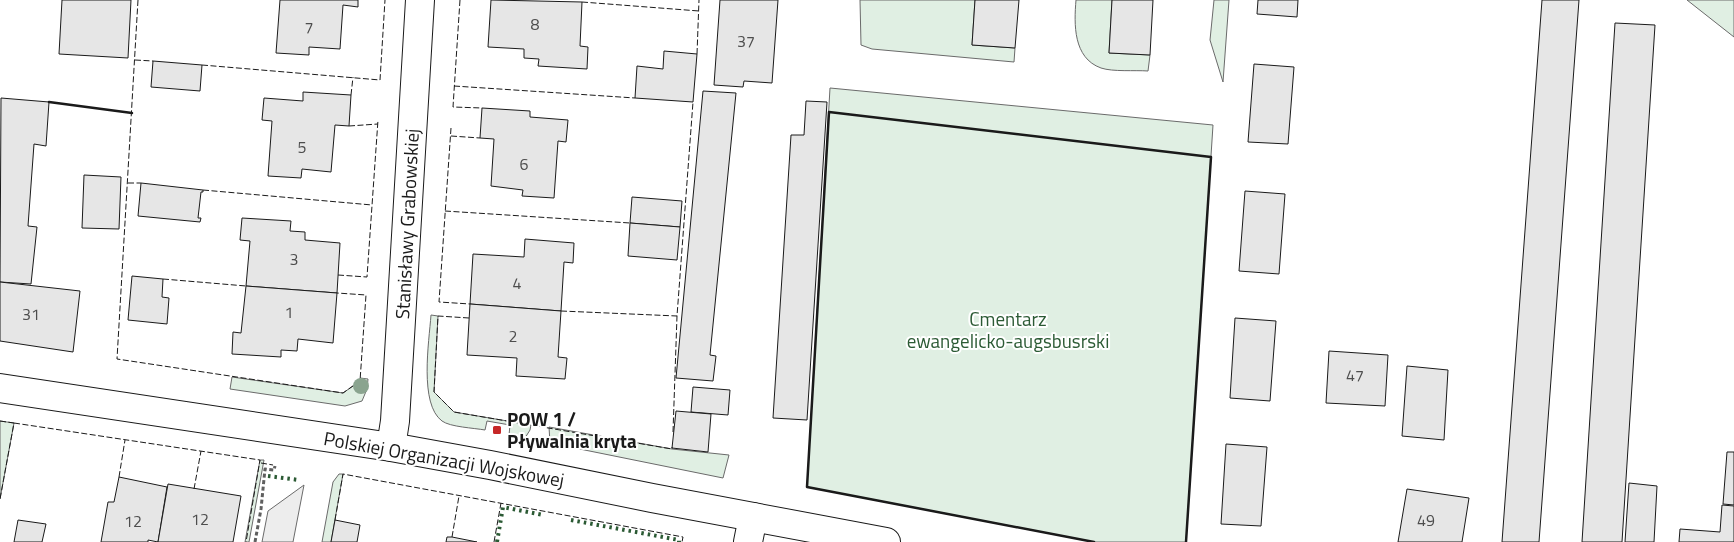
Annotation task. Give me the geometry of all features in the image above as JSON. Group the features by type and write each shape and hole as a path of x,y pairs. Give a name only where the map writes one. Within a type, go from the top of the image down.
{"street":[{"name":"Stanisławy Grabowskiej","path":"391,447 395,421 420,0"},
{"name":"Polskiej Organizacji Wojskowej","path":"0,388 391,447 490,465 750,529 886,542"}],"path":[{"path":"255,542 262,509 265,469 274,470 275,462"}],"green space":[{"path":"860,0 975,0 972,45 1015,48 1014,62 872,49 861,45"},
{"path":"1076,0 1112,0 1109,53 1150,55 1148,71 1101,68 1085,57 1077,39"},
{"path":"1214,0 1229,0 1223,82 1210,40"},
{"path":"1687,0 1734,0 1734,37"},
{"name":"Cmentarz ewangelicko-augsbusrski","path":"830,88 1213,125 1186,542 1094,542 807,487"},
{"path":"431,315 438,316 434,392 454,412 531,425 525,438 509,435 510,425 487,421 485,430 462,427 442,421 435,413 430,401 427,372"},
{"path":"232,377 343,393 360,381 360,378 368,379 367,389 362,401 345,406 230,389"},
{"path":"0,421 14,423 0,499"},
{"path":"549,427 672,449 729,455 723,478 550,443"},
{"path":"260,460 264,460 249,542 245,542"},
{"path":"339,474 343,474 331,542 322,542 333,482"}],"shaded area":[{"path":"304,485 293,542 262,542 268,511"}],"building":[{"path":"62,0 131,0 128,58 59,54"},
{"path":"280,0 358,0 358,7 343,5 340,49 309,47 309,55 276,53"},
{"path":"491,0 582,2 580,46 588,47 587,69 538,66 539,59 524,58 524,49 488,47"},
{"path":"720,0 778,0 772,83 744,81 743,87 714,85"},
{"path":"975,0 1019,0 1015,48 972,45"},
{"path":"1112,0 1153,0 1150,55 1109,53"},
{"path":"1258,0 1298,0 1297,17 1257,14"},
{"path":"1542,0 1579,0 1539,542 1502,542"},
{"path":"1615,23 1655,25 1622,542 1582,542"},
{"path":"664,51 697,54 693,102 635,98 637,66 663,69"},
{"path":"153,61 202,65 200,91 151,87"},
{"path":"1254,64 1294,67 1288,144 1248,142"},
{"path":"703,91 736,93 710,355 716,356 713,381 676,378"},
{"path":"303,92 351,95 349,126 335,125 331,172 302,169 301,178 268,176 272,121 262,120 264,98 303,101"},
{"path":"1,98 49,102 46,146 34,144 28,226 37,227 31,284 0,282"},
{"path":"806,101 827,102 807,420 773,418 791,135 804,135"},
{"path":"482,108 530,111 530,117 568,120 566,142 558,141 554,198 522,196 523,190 491,186 494,139 480,138"},
{"path":"84,175 121,177 119,229 82,228"},
{"path":"141,183 203,190 201,192 198,218 201,218 200,222 138,216"},
{"path":"1245,191 1285,194 1279,274 1239,271"},
{"path":"632,197 682,201 680,227 630,223"},
{"path":"242,218 291,221 290,231 305,232 305,240 340,243 337,293 246,286 250,241 240,240"},
{"path":"630,223 680,227 677,260 628,256"},
{"path":"525,239 574,243 573,263 564,262 561,311 470,304 473,254 524,257"},
{"path":"132,276 163,279 162,297 169,298 167,324 128,320"},
{"path":"0,282 80,291 73,352 0,341"},
{"path":"246,286 337,293 333,343 298,339 297,351 281,350 281,357 232,354 233,332 241,333"},
{"path":"470,304 561,311 558,357 567,358 565,379 516,376 517,358 467,355"},
{"path":"1235,318 1276,321 1270,401 1230,398"},
{"path":"1329,351 1388,355 1385,406 1326,403"},
{"path":"1407,366 1448,370 1444,440 1402,436"},
{"path":"693,387 730,390 728,415 691,412"},
{"path":"676,411 711,414 708,452 672,448"},
{"path":"1226,444 1267,447 1261,526 1221,524"},
{"path":"1727,452 1734,452 1734,505 1723,504"},
{"path":"119,477 167,487 158,542 148,540 148,542 101,542 108,502 114,502"},
{"path":"1629,483 1657,486 1654,542 1625,542"},
{"path":"168,484 241,496 233,542 158,542"},
{"path":"1407,489 1469,498 1462,542 1398,542"},
{"path":"1722,505 1734,506 1734,542 1679,542 1680,529 1720,532"},
{"path":"18,520 46,524 42,542 14,542"},
{"path":"335,520 360,525 357,542 331,542"},
{"path":"447,537 452,537 477,542 446,542"}],"hedge":[{"path":"268,476 299,480"},
{"path":"497,542 503,507 543,515"},
{"path":"571,520 679,540 679,542"}],"fence":[{"path":"138,0 117,359 343,393 360,381 366,295 337,293"},
{"path":"202,65 380,80 385,0"},
{"path":"460,0 453,107 482,108"},
{"path":"697,54 699,0"},
{"path":"582,2 699,11"},
{"path":"135,60 153,61"},
{"path":"351,95 353,77"},
{"path":"454,86 635,98"},
{"path":"673,432 677,316 693,102"},
{"path":"338,275 367,277 378,120"},
{"path":"349,126 378,124"},
{"path":"451,128 439,302 470,304"},
{"path":"451,136 480,138"},
{"path":"128,183 141,183"},
{"path":"203,190 372,205"},
{"path":"445,211 630,223"},
{"path":"163,279 246,286"},
{"path":"561,311 677,316"},
{"path":"469,318 438,316 434,392 454,412 672,449 672,447"},
{"path":"0,421 14,423 0,499"},
{"path":"14,423 260,460 246,542"},
{"path":"119,477 125,440"},
{"path":"194,489 201,451"},
{"path":"261,463 273,465"},
{"path":"335,520 343,474 683,537 682,542"},
{"path":"452,537 459,496"},
{"path":"494,542 501,503"}],"wall":[{"path":"49,102 132,113"},
{"path":"1094,542 807,487 829,112 1211,157 1186,542"}],"place":[{"name":"POW 1 / Pływalnia kryta","path":"497,430"}]}
